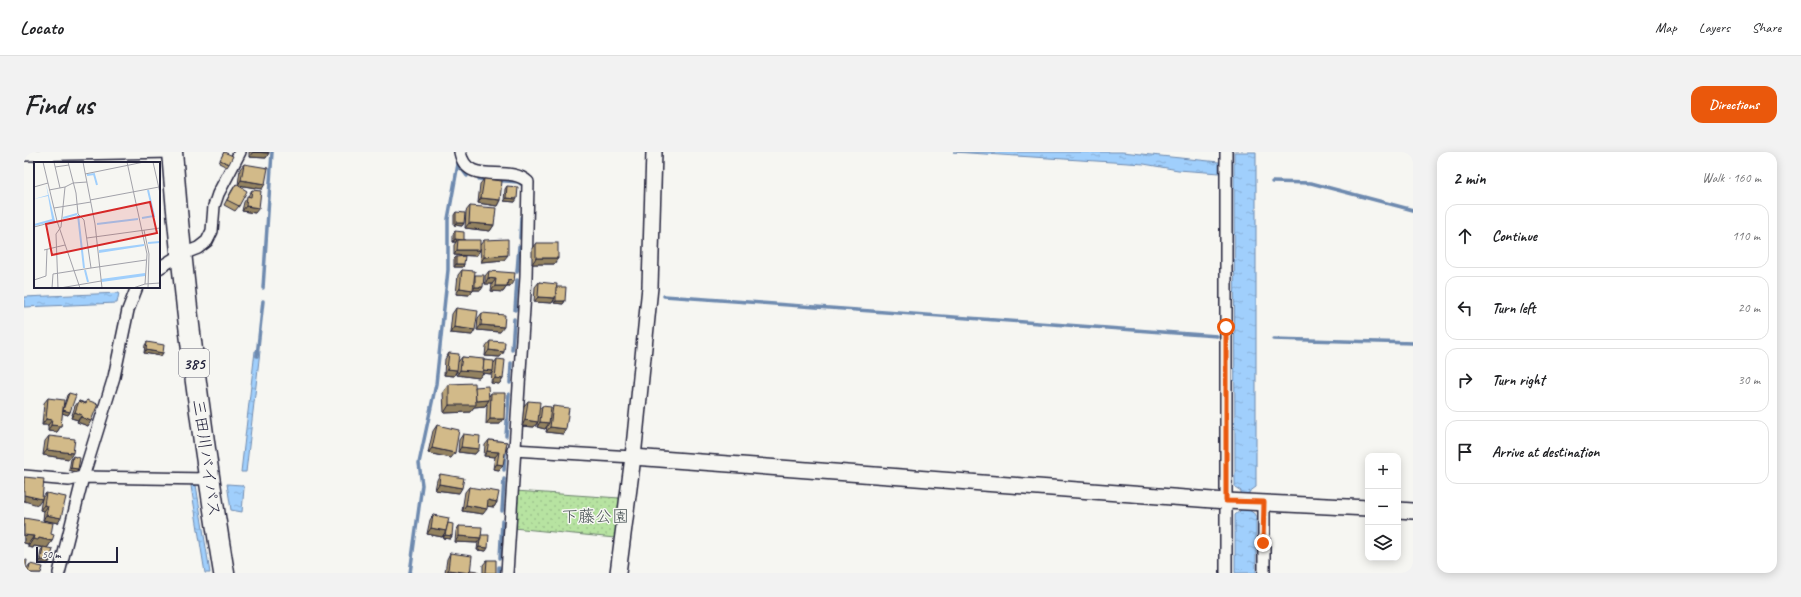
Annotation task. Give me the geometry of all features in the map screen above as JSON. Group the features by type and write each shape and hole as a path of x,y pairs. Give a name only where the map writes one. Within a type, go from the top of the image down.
{"highway":[{"name":"三田川バイパス","path":"172,152 180,255 209,479 224,573"}],"street":[{"path":"24,154 172,152"},
{"path":"160,267 180,255 198,248 207,241 212,231 214,206 218,194 240,152"},
{"path":"460,152 464,164 472,171 522,176 528,182 526,277 513,450 507,573"},
{"path":"618,573 633,456 650,287 654,152"},
{"path":"1226,152 1245,501 1264,573"},
{"path":"59,573 83,477 114,377 128,310 137,288"},
{"path":"513,450 633,456 1245,501 1365,508"},
{"path":"24,476 69,480 83,477 209,479"},
{"path":"1226,573 1245,501"},
{"path":"1401,510 1413,511"}],"green space":[{"name":"下藤公園","path":"515,491 620,498 615,538 513,528"}],"water":[{"path":"953,152 1122,152 1219,162 1219,173 1178,170 1144,164"},
{"path":"1234,152 1256,152 1256,487 1249,492 1249,510 1256,515 1256,573 1235,573 1235,515 1241,510 1241,491 1235,487"},
{"path":"119,293 117,303 24,307 24,297"},
{"path":"255,351 260,351 246,472 241,472"},
{"path":"227,484 242,485 244,488 242,512 231,510"},
{"path":"196,485 210,573 205,573 191,486"}],"building":[{"path":"224,152 233,156 229,164 220,160"},
{"path":"244,164 268,168 265,184 241,180"},
{"path":"484,179 502,181 500,200 481,198"},
{"path":"236,184 247,191 239,206 227,200"},
{"path":"507,186 518,187 517,199 506,198"},
{"path":"252,190 261,191 259,208 246,206 247,196 251,197"},
{"path":"470,206 496,208 494,225 469,223"},
{"path":"456,212 465,213 464,223 456,223"},
{"path":"455,231 464,232 464,240 455,239"},
{"path":"508,239 508,255 484,257 484,240"},
{"path":"458,240 480,240 480,250 457,250"},
{"path":"536,243 558,243 558,258 536,258"},
{"path":"465,256 464,264 456,264 456,257"},
{"path":"462,270 475,271 473,290 460,288"},
{"path":"489,271 515,273 514,281 508,280 507,286 495,286 496,279 488,278"},
{"path":"475,275 484,275 483,287 475,287"},
{"path":"539,282 557,284 555,298 538,297"},
{"path":"556,287 566,287 565,301 556,301"},
{"path":"456,308 478,311 475,330 454,327"},
{"path":"482,313 505,315 504,327 481,325"},
{"path":"490,341 505,342 504,352 489,350"},
{"path":"147,342 164,345 163,353 146,350"},
{"path":"449,353 459,354 457,370 447,369"},
{"path":"462,357 484,359 483,372 460,370"},
{"path":"497,359 505,360 503,379 495,378"},
{"path":"484,360 494,361 493,371 483,370"},
{"path":"475,383 476,405 449,405 449,384"},
{"path":"488,386 489,400 476,401 475,387"},
{"path":"69,393 76,395 70,412 63,410"},
{"path":"491,393 505,393 504,419 490,419"},
{"path":"48,398 64,400 61,426 51,425 52,420 46,419"},
{"path":"87,400 98,404 91,421 81,417 82,415 75,412 79,401 86,404"},
{"path":"528,401 540,402 538,422 525,420"},
{"path":"542,406 551,407 549,423 540,422"},
{"path":"553,406 569,408 566,429 550,427"},
{"path":"437,425 459,430 455,453 432,448"},
{"path":"463,434 480,436 479,449 461,447"},
{"path":"49,436 75,439 73,453 47,450"},
{"path":"489,440 507,442 503,465 497,464 499,452 487,451"},
{"path":"73,456 80,458 78,469 71,468"},
{"path":"440,474 464,478 462,488 439,484"},
{"path":"24,477 44,479 42,499 24,495"},
{"path":"469,487 499,492 497,502 488,500 487,509 466,505"},
{"path":"46,493 66,497 61,518 46,515 48,506 44,505"},
{"path":"433,515 449,518 446,531 431,528"},
{"path":"24,518 53,523 51,534 54,535 52,541 39,538 38,540 33,539 34,536 24,535"},
{"path":"448,523 453,524 452,536 445,535"},
{"path":"459,526 482,527 481,538 459,536"},
{"path":"481,535 489,535 488,548 479,547"},
{"path":"43,547 53,549 50,561 41,560"},
{"path":"450,553 472,556 470,573 448,570"},
{"path":"24,560 27,560 25,573 24,573"},
{"path":"487,560 496,560 496,573 486,573"},
{"path":"30,564 43,567 41,573 28,573"},
{"path":"470,570 478,571 478,573 469,573"}],"waterway":[{"path":"263,288 272,152"},
{"path":"410,573 422,485 419,463 436,384 448,270 448,219 458,164 456,155"},
{"path":"458,164 467,176"},
{"path":"479,179 518,182 524,186 523,189"},
{"path":"1272,182 1311,183 1413,210"},
{"path":"520,238 521,217"},
{"path":"517,272 519,246"},
{"path":"515,310 517,280"},
{"path":"664,296 1217,336"},
{"path":"257,356 263,301"},
{"path":"512,350 514,319"},
{"path":"1273,339 1413,343"},
{"path":"510,383 511,363"},
{"path":"506,436 509,394"},
{"path":"504,470 505,452"},
{"path":"502,511 504,479"},
{"path":"500,558 502,521"},
{"path":"499,567 499,573"}],"route":[{"path":"1226,327 1226,501 1264,502 1263,543"}]}
